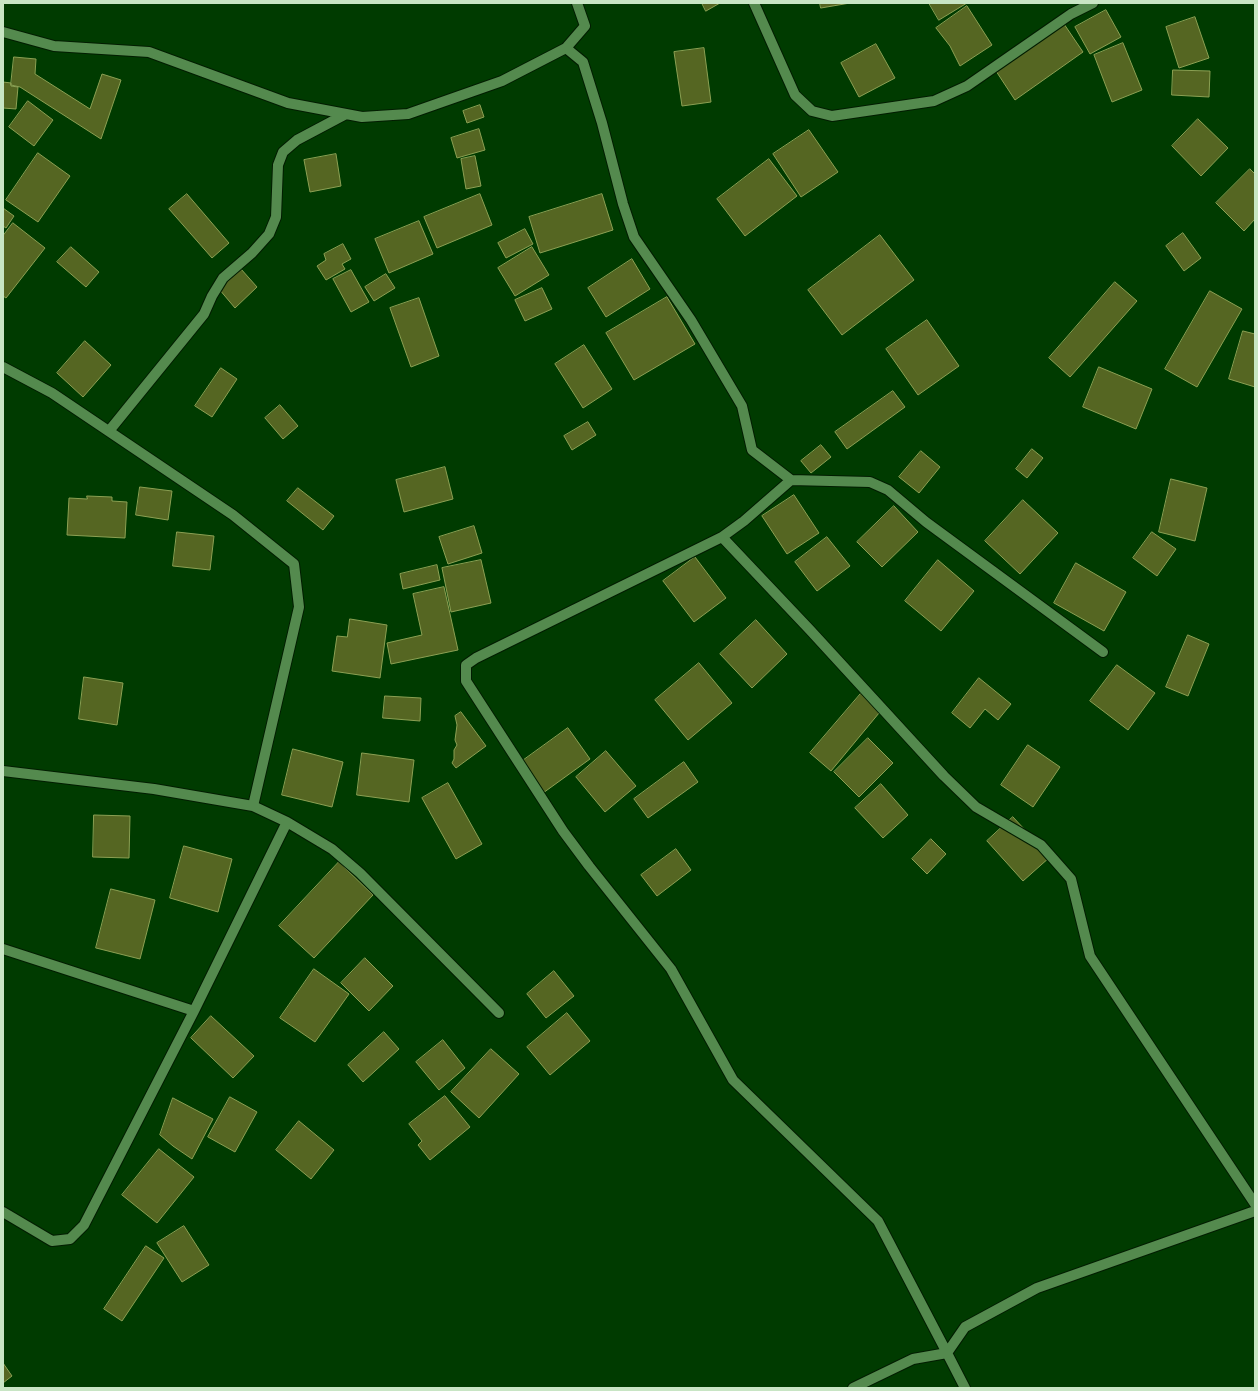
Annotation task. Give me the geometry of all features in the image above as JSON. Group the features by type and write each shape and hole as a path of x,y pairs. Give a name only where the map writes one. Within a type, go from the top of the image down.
{"street":[{"path":"3,32 54,46 149,52 288,103 362,117 408,114 502,81 566,48 585,26 578,3"},
{"path":"754,3 795,95 812,111 832,116 934,101 967,86 1071,14 1094,3"},
{"path":"566,48 583,62 602,123 623,204 634,236 691,320 742,406 752,450 791,480 870,482 888,490 926,522 1103,652"},
{"path":"109,431 204,314 212,296 223,278 252,253 269,234 276,217 278,165 283,152 297,140 346,114"},
{"path":"3,367 52,393 109,431 233,515 294,564 299,607 253,806"},
{"path":"791,480 744,521 722,537 476,658 466,665 466,681 563,831 671,969 733,1080 878,1221 966,1388"},
{"path":"722,537 944,776 976,807 1041,845 1071,879 1090,956 1255,1204"},
{"path":"3,770 154,789 253,806 288,822 332,849 360,873 499,1013"},
{"path":"3,1212 52,1241 70,1239 84,1225 194,1012 288,822"},
{"path":"3,950 194,1012"},
{"path":"853,1388 913,1359 947,1353 965,1327 1037,1288 1255,1211"}],"building":[{"path":"702,3 720,3 706,11"},
{"path":"820,3 850,3 821,8"},
{"path":"929,3 967,3 939,20"},
{"path":"967,6 992,45 960,66 950,46 936,28"},
{"path":"1106,10 1121,37 1090,54 1075,27"},
{"path":"1195,17 1209,58 1179,68 1166,27"},
{"path":"1062,21 1083,52 1015,100 994,68"},
{"path":"1123,43 1142,90 1112,102 1094,55"},
{"path":"876,44 895,78 859,97 841,63"},
{"path":"704,48 711,102 682,106 674,52"},
{"path":"14,57 36,59 35,74 90,109 102,74 121,80 101,139 20,87 11,85"},
{"path":"1173,70 1210,71 1209,97 1172,95"},
{"path":"3,82 11,83 11,86 18,87 16,109 3,108"},
{"path":"28,101 53,120 34,146 9,127"},
{"path":"480,105 484,117 467,123 463,111"},
{"path":"1198,119 1228,148 1201,176 1172,146"},
{"path":"479,129 485,150 457,158 451,138"},
{"path":"809,130 838,172 801,197 773,154"},
{"path":"38,153 70,176 38,222 6,200"},
{"path":"336,154 341,186 310,192 304,160"},
{"path":"475,156 481,186 466,189 461,159"},
{"path":"769,159 797,196 745,236 717,199"},
{"path":"1250,169 1255,174 1255,219 1244,231 1216,203"},
{"path":"187,194 229,243 212,258 169,209"},
{"path":"480,194 492,225 437,248 424,217"},
{"path":"602,194 613,230 540,253 529,217"},
{"path":"3,208 14,216 6,228 3,226"},
{"path":"419,221 433,254 389,273 375,239"},
{"path":"13,223 45,248 6,298 3,296 3,236"},
{"path":"525,229 533,244 506,258 498,243"},
{"path":"1183,233 1201,258 1184,271 1166,246"},
{"path":"880,235 914,280 842,335 808,290"},
{"path":"343,244 351,259 342,264 345,269 326,280 317,266 326,260 324,254"},
{"path":"71,247 99,272 86,287 57,262"},
{"path":"532,247 549,275 515,296 498,268"},
{"path":"632,259 650,289 606,317 588,288"},
{"path":"241,269 257,287 235,308 219,289"},
{"path":"351,270 369,302 351,312 333,279"},
{"path":"386,274 395,288 374,301 365,287"},
{"path":"1115,282 1137,301 1070,377 1049,358"},
{"path":"542,288 552,309 525,321 515,300"},
{"path":"1210,291 1242,309 1197,387 1165,369"},
{"path":"667,297 695,344 634,380 606,333"},
{"path":"419,298 439,356 411,367 390,308"},
{"path":"927,320 959,366 918,395 886,349"},
{"path":"1243,331 1255,334 1255,387 1229,379"},
{"path":"85,341 111,365 83,397 57,373"},
{"path":"584,345 612,389 583,408 555,364"},
{"path":"1099,367 1152,389 1136,429 1083,407"},
{"path":"221,368 237,379 212,417 195,406"},
{"path":"893,391 905,407 847,449 835,432"},
{"path":"280,405 298,426 283,439 265,418"},
{"path":"588,422 596,435 572,450 564,436"},
{"path":"821,445 831,457 811,473 801,461"},
{"path":"1032,449 1043,458 1027,478 1016,469"},
{"path":"921,451 940,467 919,493 899,477"},
{"path":"445,467 453,499 404,512 396,480"},
{"path":"1171,479 1207,488 1195,541 1159,532"},
{"path":"140,487 172,491 168,520 136,515"},
{"path":"298,488 334,516 323,530 287,501"},
{"path":"794,495 819,533 787,554 762,516"},
{"path":"87,496 112,497 112,501 127,502 125,538 67,535 69,498 87,499"},
{"path":"1023,500 1058,533 1020,574 985,541"},
{"path":"894,506 918,532 882,567 857,542"},
{"path":"474,526 482,553 448,564 439,537"},
{"path":"177,532 214,536 210,570 173,566"},
{"path":"1152,532 1176,549 1157,576 1133,558"},
{"path":"827,537 850,566 817,591 795,562"},
{"path":"695,557 726,598 694,622 663,581"},
{"path":"481,560 491,603 451,612 442,568"},
{"path":"938,560 974,591 941,631 905,601"},
{"path":"1076,563 1126,592 1104,631 1054,603"},
{"path":"437,565 440,580 403,589 400,574"},
{"path":"444,587 458,650 391,664 387,643 422,635 413,594"},
{"path":"350,619 387,625 380,678 332,671 337,636 347,637"},
{"path":"756,620 787,654 752,688 720,654"},
{"path":"1188,635 1209,644 1188,696 1166,687"},
{"path":"699,663 732,703 688,740 655,700"},
{"path":"1117,665 1155,693 1128,730 1090,701"},
{"path":"84,677 123,683 117,725 79,719"},
{"path":"979,678 1011,704 998,720 985,709 970,728 952,713"},
{"path":"864,690 884,707 831,771 810,753"},
{"path":"385,696 421,698 420,721 383,718"},
{"path":"461,712 486,746 456,768 452,763 454,759 454,750 457,745 455,740 457,725 455,716"},
{"path":"568,728 590,759 543,793 521,762"},
{"path":"868,738 893,763 859,797 834,772"},
{"path":"1028,745 1060,767 1033,807 1001,785"},
{"path":"293,749 343,762 332,807 282,795"},
{"path":"606,751 636,786 605,812 576,777"},
{"path":"362,753 414,760 409,802 357,795"},
{"path":"684,762 698,782 648,818 634,799"},
{"path":"448,783 482,844 456,859 422,798"},
{"path":"881,784 908,815 883,838 855,808"},
{"path":"94,815 130,816 129,858 93,857"},
{"path":"1013,817 1050,857 1023,881 987,841"},
{"path":"931,839 946,854 927,874 912,859"},
{"path":"184,846 232,859 218,912 170,898"},
{"path":"676,849 691,870 657,896 641,875"},
{"path":"339,862 373,895 314,958 279,926"},
{"path":"111,889 155,900 140,959 96,948"},
{"path":"365,958 393,986 369,1011 341,983"},
{"path":"314,969 349,994 315,1042 280,1018"},
{"path":"554,971 574,996 546,1018 527,994"},
{"path":"567,1013 590,1041 550,1075 527,1047"},
{"path":"211,1016 254,1056 233,1078 191,1038"},
{"path":"384,1032 399,1049 363,1082 348,1065"},
{"path":"443,1040 465,1068 439,1090 416,1062"},
{"path":"491,1049 519,1074 479,1118 451,1092"},
{"path":"445,1096 470,1127 430,1160 418,1145 422,1141 409,1124"},
{"path":"230,1097 257,1112 235,1152 208,1137"},
{"path":"173,1098 213,1119 192,1159 160,1135"},
{"path":"299,1121 334,1150 311,1179 276,1150"},
{"path":"159,1149 194,1177 157,1223 122,1195"},
{"path":"184,1226 209,1265 182,1282 157,1243"},
{"path":"146,1246 164,1258 122,1321 104,1309"},
{"path":"3,1363 12,1376 3,1383"}]}
